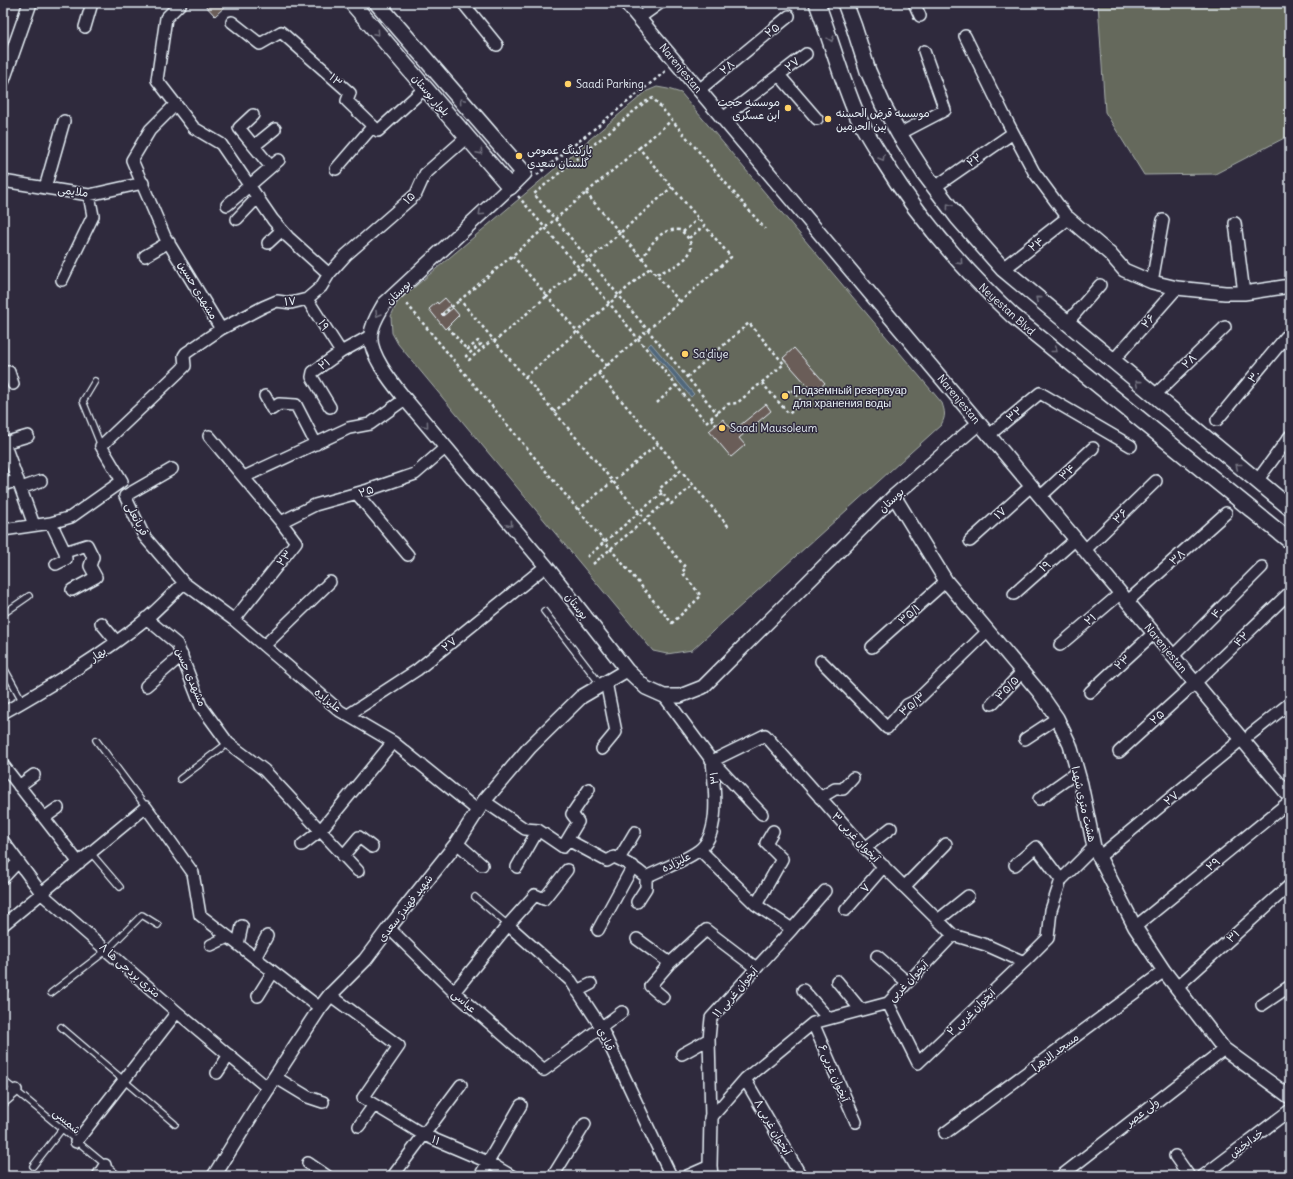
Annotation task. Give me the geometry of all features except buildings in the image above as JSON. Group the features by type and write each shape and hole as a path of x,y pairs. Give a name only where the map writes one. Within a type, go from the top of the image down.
{"main road":[{"name":"بلوار بوستان","path":"352,3 510,187"},
{"name":"بلوار بوستان","path":"377,3 529,176"},
{"name":"Neyestan Blvd","path":"817,3 830,36 843,79 858,116 899,186 935,235 982,287 1013,316 1290,541"},
{"path":"845,3 868,71 883,105 899,134 924,173 958,218 1002,269 1290,508"},
{"path":"510,187 529,176"}],"street":[{"path":"3,78 30,3"},
{"path":"85,27 92,3"},
{"path":"181,3 166,18 158,80 194,128 221,144 273,220 288,237 329,274"},
{"path":"463,3 497,45"},
{"name":"Narenjestan","path":"626,3 1195,683 1247,736 1290,797"},
{"path":"639,18 660,3"},
{"path":"914,3 920,16"},
{"name":"۲۵","path":"755,44 789,16"},
{"name":"۱۳","path":"232,22 260,44 281,32 350,93 347,101 373,126"},
{"path":"965,36 1034,172 1068,218 1110,254 1124,270 1152,282 1177,288 1226,293 1244,293 1290,286"},
{"name":"۲۸","path":"699,90 755,44"},
{"path":"899,134 946,110 924,51"},
{"name":"۲۷","path":"779,75 806,54"},
{"path":"723,118 779,75 817,119"},
{"path":"336,169 373,126 378,131 425,88"},
{"name":"مشهدی حسین","path":"101,446 181,370 184,366 184,356 186,353 221,329 169,242 132,160 150,130 176,104"},
{"path":"227,205 276,163 254,146 239,128 253,115"},
{"path":"45,188 64,121"},
{"path":"254,146 274,129"},
{"name":"۲۲","path":"935,187 1013,133"},
{"name":"۱۵","path":"346,255 416,194 425,174 467,137"},
{"name":"ملایمی","path":"3,181 89,195 142,183"},
{"name":"بوستان","path":"510,187 384,304 375,318 370,336 374,353 385,373 405,399 546,566 627,670 646,688 664,696 680,696 703,687 894,496 979,423"},
{"path":"62,280 93,216 89,195"},
{"path":"237,219 258,197"},
{"name":"۲۴","path":"1002,269 1068,218"},
{"path":"1152,282 1163,220"},
{"path":"1235,222 1244,293"},
{"path":"268,243 282,230"},
{"path":"145,256 169,242"},
{"name":"۱۷","path":"221,329 250,312 277,301 291,303 307,299 321,287 329,274 346,255"},
{"path":"1067,323 1100,285"},
{"name":"۲۶","path":"1118,354 1177,288"},
{"name":"۱۹","path":"307,299 340,352"},
{"name":"۲۸","path":"1154,396 1225,327"},
{"name":"۳۰","path":"1217,420 1290,332"},
{"name":"۲۱","path":"330,407 312,377 313,372 340,352 370,336"},
{"path":"3,372 9,372 13,384"},
{"name":"۳۲","path":"989,435 1040,393 1131,446"},
{"path":"265,396 272,409 279,404 296,405 316,444"},
{"path":"244,477 350,428 370,424 405,399"},
{"path":"28,436 4,442 34,525"},
{"name":"۲۳","path":"209,436 296,542 234,620"},
{"path":"1256,481 1290,436"},
{"path":"3,530 51,523 71,517 122,481 101,446"},
{"name":"۲۵","path":"281,522 315,505 358,494 415,474 445,448"},
{"name":"۳۴","path":"1040,497 1093,448"},
{"name":"قربانعلی","path":"172,469 125,496 144,536 184,583"},
{"path":"3,485 41,480"},
{"name":"۳۶","path":"1085,550 1156,481"},
{"name":"۱۷","path":"970,541 1031,486"},
{"path":"358,494 408,555"},
{"name":"هشت متری شهدا","path":"894,496 946,581 1039,692 1057,718 1070,745 1097,852 1135,927 1164,971 1224,1049 1290,1097"},
{"name":"۳۸","path":"1124,597 1226,513"},
{"path":"51,523 65,552 66,558 56,564"},
{"name":"۱۹","path":"1014,594 1076,539"},
{"path":"65,552 87,545 93,557 90,566 96,578 72,590"},
{"name":"۲۷","path":"348,715 417,670 546,566"},
{"name":"۴۰","path":"1173,656 1262,567"},
{"name":"۳۵/۱","path":"872,647 946,581"},
{"path":"264,646 330,582"},
{"name":"بهار","path":"3,713 102,652 146,618 184,583"},
{"name":"علیزاده","path":"184,583 234,620 340,711 393,742 481,805 525,829 538,830 565,844 607,861 614,857 620,859 633,866 646,877 700,850 756,905 792,929"},
{"name":"۴۲","path":"1195,683 1288,594"},
{"name":"۲۱","path":"1060,645 1124,597"},
{"name":"مشهدی حسن","path":"146,618 177,644 201,706 228,743 264,770 358,871"},
{"path":"101,622 116,641"},
{"name":"۳۵/۳","path":"821,660 887,728 907,705 918,700 988,631"},
{"name":"۲۳","path":"1090,692 1154,633"},
{"path":"146,686 182,655"},
{"name":"شهید فهندژ سعدی","path":"214,1176 275,1077 320,1008 330,995 365,960 457,842 481,805 530,747 581,697 627,670"},
{"name":"۳۵/۵","path":"992,704 1022,672"},
{"path":"602,749 616,732 603,683"},
{"name":"۲۵","path":"1119,752 1195,683"},
{"path":"664,696 712,760 762,814"},
{"name":"۲۷","path":"1097,852 1290,703"},
{"path":"1025,739 1057,718"},
{"name":"۳۱","path":"700,850 711,835 716,803 712,760 765,735"},
{"name":"آبخوان غربی ۳","path":"765,735 865,848 953,935"},
{"path":"302,845 320,831 393,742"},
{"path":"3,765 79,863"},
{"path":"1039,799 1077,772"},
{"path":"19,786 34,775"},
{"path":"820,798 835,789 843,789 853,778"},
{"path":"565,844 578,822 572,814 589,789"},
{"name":"۲۹","path":"1135,927 1290,801"},
{"path":"3,925 146,807 193,873 200,915 320,1008"},
{"path":"44,818 58,808"},
{"path":"865,848 891,828"},
{"path":"517,867 538,830"},
{"path":"756,905 782,859 766,843 774,831"},
{"path":"620,859 635,832"},
{"path":"343,856 359,837 372,847"},
{"name":"۸ متری بردجی ها","path":"3,841 42,894 269,1089"},
{"path":"457,842 482,865"},
{"path":"904,887 946,844"},
{"path":"1015,865 1036,847 1060,880"},
{"path":"953,935 986,945 1024,962 1048,938 1051,910 1060,880 1097,852"},
{"path":"3,878 18,862"},
{"path":"598,930 633,866"},
{"name":"۷","path":"846,910 884,866"},
{"path":"454,992 508,925 535,895 544,899 567,870"},
{"path":"637,902 646,888 646,877"},
{"name":"۳۱","path":"1177,987 1290,885"},
{"name":"آبخوان غربی ۱۱","path":"711,1118 711,1018 792,929 824,891"},
{"path":"938,920 968,896"},
{"name":"قبادی","path":"508,925 571,981 601,1027 671,1176"},
{"path":"238,944 242,926"},
{"name":"عباسی","path":"389,928 454,992 544,1070 601,1027"},
{"path":"663,997 650,986 670,963 706,930 756,968"},
{"name":"آبخوان غربی","path":"711,1118 745,1079 813,1023 888,1002 953,935"},
{"path":"255,958 267,936"},
{"path":"211,945 228,937"},
{"path":"637,939 670,963"},
{"path":"877,956 907,982"},
{"name":"آبخوان غربی ۲","path":"888,1002 918,1063 1024,962"},
{"name":"مسجد الزهرا","path":"945,1133 1164,971"},
{"path":"258,996 273,972"},
{"path":"837,981 861,1010"},
{"path":"577,991 591,984"},
{"path":"1262,1005 1290,986"},
{"path":"803,990 828,1018"},
{"name":"۱۱","path":"330,995 399,1046 363,1098 424,1135 488,1162 512,1176"},
{"path":"76,1142 178,1012"},
{"path":"601,1027 622,1012"},
{"name":"آبخوان غربی ۶","path":"813,1023 856,1122"},
{"path":"682,1054 710,1039"},
{"name":"ولی عصر","path":"1061,1176 1224,1049"},
{"path":"217,1073 229,1055"},
{"path":"275,1077 308,1097 323,1102"},
{"name":"آبخوان غربی ۸","path":"745,1079 801,1176"},
{"path":"393,1176 461,1085"},
{"path":"3,1101 16,1090"},
{"path":"359,1126 374,1105"},
{"path":"480,1176 522,1105"},
{"name":"خدابخش","path":"1203,1176 1290,1110"},
{"path":"687,1176 711,1171 711,1118"},
{"path":"553,1176 585,1124"},
{"path":"1175,1156 1189,1176"},
{"path":"308,1163 327,1176"},
{"path":"98,1176 105,1165"}],"lane":[{"path":"95,381 83,401 101,446"},
{"path":"3,614 29,596"},
{"path":"544,611 603,683"},
{"path":"3,666 23,702"},
{"path":"96,740 146,807"},
{"path":"180,779 228,743"},
{"path":"91,853 120,887"},
{"path":"475,898 508,925"},
{"path":"50,993 107,950 142,915 158,925"},
{"path":"61,1027 175,1124"},
{"name":"شمسی","path":"3,1080 62,1128 76,1142 119,1176"},
{"path":"33,1166 62,1128"}],"path":[{"path":"529,176 676,62"},
{"path":"717,413 534,194 645,102 653,98 766,229"},
{"path":"442,315 672,120"},
{"path":"554,412 731,257 639,148"},
{"path":"510,187 546,228 706,422 728,404 737,403 784,364 749,323 687,377"},
{"path":"448,327 467,350 478,341 481,344 466,356 469,360 547,296 672,187"},
{"path":"586,193 680,302"},
{"path":"683,232 698,219"},
{"path":"689,238 704,226"},
{"path":"642,259 656,238 668,231 676,229 680,230 689,238 691,250 687,258 677,266 656,274"},
{"path":"513,256 607,366"},
{"path":"524,377 650,268"},
{"path":"407,304 672,623 701,596 682,572 686,568 493,341 460,300"},
{"path":"598,374 729,527"},
{"path":"762,383 789,414 802,402 791,390 786,394"},
{"path":"657,402 676,385"},
{"path":"711,418 716,425"},
{"path":"578,510 658,444"},
{"path":"681,470 658,489 671,504 693,485"},
{"path":"587,557 662,493"},
{"path":"593,564 668,500"}],"shaded area":[{"path":"1098,3 1290,3 1290,135 1215,174 1144,175 1105,112"},
{"path":"657,87 681,93 942,403 944,409 944,419 941,425 692,650 667,654 653,651 398,344 392,333 391,316 398,301 647,91"}],"water":[{"path":"651,343 694,394 691,397 648,346"}],"place":[{"name":"Saadi Parking","path":"568,84"},
{"name":"موسسه حجت ابن عسکری","path":"788,108"},
{"name":"موسسه قرض الحسنه بین الحرمین","path":"828,119"},
{"name":"پارکینگ عمومی گلستان سعدی","path":"519,156"},
{"name":"Sa'diye","path":"685,354"},
{"name":"Подземный резервуар для хранения воды","path":"785,396"},
{"name":"Saadi Mausoleum","path":"722,428"}]}
